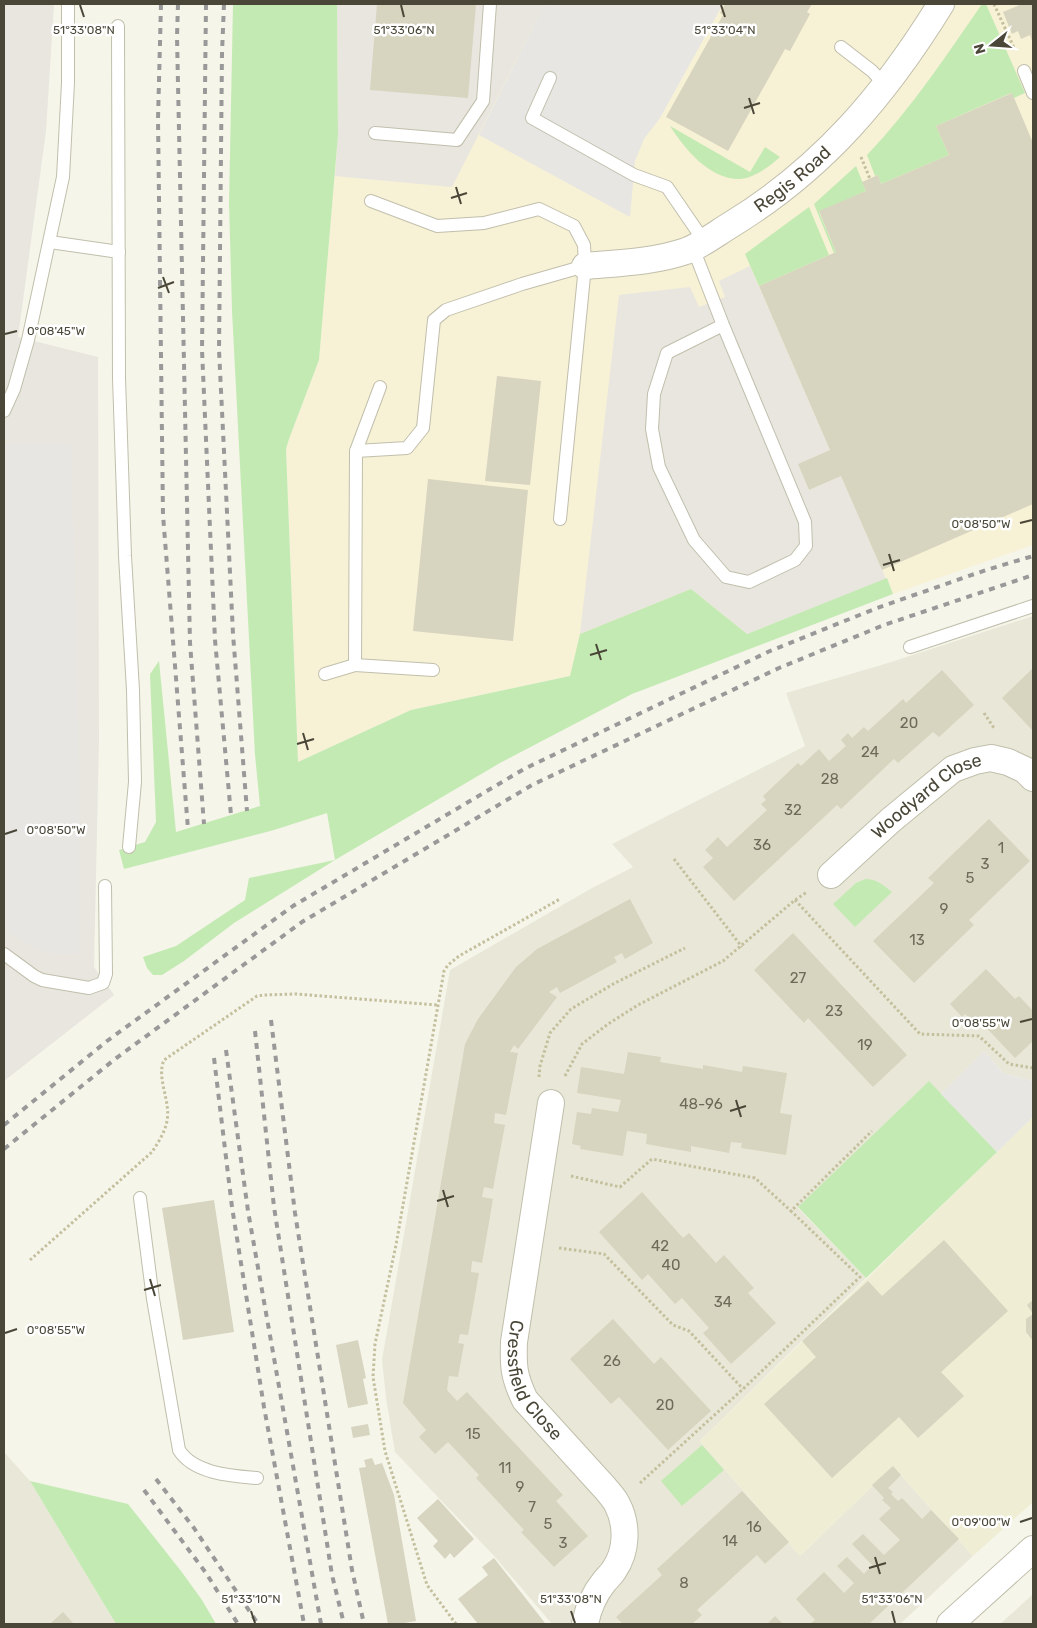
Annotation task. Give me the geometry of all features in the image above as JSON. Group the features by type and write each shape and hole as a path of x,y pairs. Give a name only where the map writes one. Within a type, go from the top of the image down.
{"street":[{"name":"Regis Road","path":"585,266 670,255 699,244 775,196 815,163 849,129 886,86 941,4"},
{"name":"Woodyard Close","path":"832,875 891,820 953,769 975,761 991,758 1008,762 1025,770 1033,778"},
{"name":"Cressfield Close","path":"550,1107 514,1342 513,1367 517,1383 525,1400 606,1488 617,1504 624,1524 625,1540 622,1555 614,1570 593,1599 585,1624"},
{"path":"950,1624 1033,1548"}],"lane":[{"path":"4,411 14,389 28,340 63,177 68,83 68,4"},
{"path":"375,133 457,140 483,101 490,4"},
{"path":"118,26 119,378 125,556 133,690 135,782 128,847"},
{"path":"841,47 886,86"},
{"path":"1024,72 1033,93"},
{"path":"550,78 532,118 634,175 667,187 699,244 723,325 805,522 806,546 795,560 750,582 726,577 694,540 659,467 652,429 654,394 666,353 723,325"},
{"path":"372,200 437,226 484,223 539,209 574,226 584,246 585,266 560,519"},
{"path":"50,242 119,252"},
{"path":"356,451 407,448 423,428 434,320 440,314 446,310 522,284 585,266"},
{"path":"355,665 356,451 380,387"},
{"path":"910,647 1033,606"},
{"path":"325,674 355,665 433,670"},
{"path":"4,954 42,980 89,988 103,983 106,974 105,886"},
{"path":"140,1198 153,1299 179,1450 189,1461 216,1473 228,1476 257,1478"}],"path":[{"path":"994,4 1024,72"},
{"path":"674,859 742,947"},
{"path":"685,948 615,983 571,1009 550,1033 540,1066 537,1090 550,1107 582,1044 608,1024 638,1005 724,961 795,900 832,875"},
{"path":"456,1624 428,1585 385,1451 372,1377 375,1344 396,1245 444,970 452,961 560,899"},
{"path":"795,900 920,1034 979,1036 1009,1064 1033,1068"},
{"path":"30,1260 152,1152 162,1136 167,1121 165,1087 160,1072 164,1060 257,996 296,994 438,1005"},
{"path":"791,1211 872,1131"},
{"path":"541,1170 620,1187 652,1159 755,1178 860,1277 617,1504"},
{"path":"528,1244 604,1254 673,1325 689,1331 743,1388"}],"shaded area":[{"path":"4,4 54,4 46,131 18,337 98,357 99,738 94,967 114,995 4,1081"},
{"path":"337,4 1033,4 1033,545 893,594 887,578 747,634 570,676 411,710 298,762 286,449 319,360 338,135"},
{"path":"337,4 545,4 452,187 335,176 338,135"},
{"path":"545,4 723,4 660,118 644,139 635,161 630,217 479,135"},
{"path":"750,266 830,450 798,464 809,490 841,476 886,579 747,634 691,589 580,634 619,295 690,287 699,307 725,297 719,281"},
{"path":"4,444 71,445 79,760 79,954 54,954 32,947 4,929"},
{"path":"1033,616 1033,1081 1003,1073 984,1051 941,1094 929,1081 798,1208 866,1278 700,1441 800,1556 893,1466 973,1556 900,1624 552,1624 495,1557 395,1452 386,1398 382,1360 450,970 592,888 633,867 612,844 805,746 786,693 888,663"},
{"path":"984,1051 1003,1073 1033,1081 1033,1117 997,1152 941,1094"},
{"path":"1033,1117 1033,1502 973,1556 893,1466 800,1556 700,1441"},
{"path":"4,1452 30,1481 116,1624 4,1624"},
{"path":"1033,1594 1033,1624 1000,1624"}],"green space":[{"path":"233,4 337,4 338,135 319,360 286,449 298,762 411,710 570,676 580,634 691,589 747,634 887,578 893,594 632,694 500,763 335,860 327,813 274,830 124,869 119,850 145,842 156,822 150,674 159,661 176,832 260,806 255,755 232,311 229,203"},
{"path":"982,4 986,4 1025,93 1014,98 1011,93 936,126 949,155 881,184 878,175 875,176 867,155 913,101"},
{"path":"670,126 750,172 765,147 780,157 750,177 728,178 718,174 699,161"},
{"path":"856,166 866,191 819,212 836,252 834,253 814,204"},
{"path":"809,207 829,255 759,286 745,254"},
{"path":"335,860 234,923 184,961 162,975 153,975 147,968 143,957 176,946 245,900 249,878"},
{"path":"865,879 876,881 892,892 855,927 833,904 856,883"},
{"path":"929,1081 997,1152 866,1278 798,1207"},
{"path":"702,1445 724,1470 682,1506 661,1481"},
{"path":"30,1481 128,1504 181,1571 202,1600 216,1624 116,1624"}],"building":[{"path":"377,4 476,4 468,98 370,90"},
{"path":"725,4 812,4 807,12 810,14 790,51 785,49 728,151 666,117 723,15 720,13"},
{"path":"1022,4 1033,4 1033,44 1030,35 1021,39 1018,31 1012,34 1003,12"},
{"path":"1012,93 1033,143 1033,504 882,570 841,476 809,490 798,464 830,450 759,286 836,252 819,211 866,191 862,182 878,175 881,184 949,155 936,126"},
{"path":"497,376 541,381 530,485 485,481"},
{"path":"428,479 528,490 513,641 413,631"},
{"path":"1033,668 1033,731 1002,698"},
{"path":"942,670 974,705 939,737 933,732 898,763 894,759 841,809 837,805 734,901 703,867 713,858 705,850 718,837 727,847 767,810 761,804 766,800 763,796 798,763 801,766 819,749 829,761 846,746 841,740 848,733 852,738 864,727 868,731 903,699 906,703"},
{"path":"989,819 1030,861 969,920 974,925 914,983 873,941 934,883 928,878"},
{"path":"630,899 653,943 625,959 622,953 614,957 617,962 560,993 557,987 549,992 557,997 518,1049 514,1045 510,1052 518,1053 506,1115 495,1113 494,1123 505,1125 493,1189 484,1187 482,1197 493,1199 482,1263 472,1261 471,1272 479,1273 468,1335 460,1334 458,1343 464,1344 458,1377 449,1376 447,1390 457,1401 467,1392 563,1495 556,1501 588,1536 554,1567 521,1532 524,1530 476,1478 479,1475 448,1442 435,1454 419,1437 426,1430 403,1403 465,1044 478,1019 516,967 537,949"},
{"path":"793,933 907,1055 873,1087 808,1018 804,1023 754,970"},
{"path":"986,969 1015,999 1019,996 1033,1011 1033,1041 1015,1058 977,1018 973,1022 965,1014 962,1017 950,1004"},
{"path":"628,1052 661,1057 660,1062 703,1069 703,1065 742,1072 743,1066 787,1073 780,1113 792,1115 786,1155 741,1148 742,1143 731,1142 729,1153 691,1146 691,1152 646,1144 647,1134 627,1131 623,1156 580,1149 581,1146 572,1144 577,1112 591,1114 592,1108 618,1112 621,1100 577,1093 581,1067 624,1074"},
{"path":"642,1192 683,1238 689,1233 716,1263 724,1255 754,1288 748,1293 776,1323 731,1364 703,1333 709,1328 682,1298 675,1304 648,1274 642,1280 599,1232"},
{"path":"214,1200 234,1332 183,1340 162,1208"},
{"path":"944,1240 1008,1311 941,1372 964,1396 918,1438 899,1417 832,1478 764,1404 816,1357 802,1341 868,1281 882,1296"},
{"path":"1033,1300 1033,1314 1027,1305"},
{"path":"1033,1314 1033,1341 1026,1332 1026,1319"},
{"path":"613,1319 654,1364 661,1357 711,1411 668,1450 619,1397 611,1404 570,1359"},
{"path":"358,1340 366,1378 363,1379 368,1404 348,1408 336,1345"},
{"path":"368,1424 370,1435 353,1438 351,1427"},
{"path":"372,1458 375,1465 382,1463 394,1495 416,1621 388,1624 359,1468 366,1467 364,1460"},
{"path":"893,1466 901,1475 888,1488 893,1492 891,1494 898,1501 902,1498 922,1519 931,1510 959,1539 869,1624 810,1624 815,1620 796,1599 824,1572 844,1593 854,1583 837,1566 847,1557 864,1574 872,1565 852,1544 863,1534 884,1555 900,1540 879,1519 891,1508 882,1500 884,1498 872,1485"},
{"path":"742,1491 789,1542 765,1564 757,1555 697,1610 702,1615 692,1624 623,1624 616,1617 662,1575 657,1569"},
{"path":"438,1499 474,1539 454,1558 450,1553 445,1559 433,1546 438,1541 417,1518"},
{"path":"494,1558 545,1623 478,1624 458,1599 488,1575 482,1567"},
{"path":"63,1612 74,1624 50,1624"},
{"path":"775,1616 783,1624 767,1624"}],"railway":[{"path":"161,4 158,119 163,515 188,829"},
{"path":"178,4 177,37 190,643 204,824"},
{"path":"206,4 202,350 215,640 231,815"},
{"path":"224,4 219,350 233,634 247,811"},
{"path":"4,1125 107,1041 293,906 524,769 770,651 877,608 986,570 1033,556"},
{"path":"4,1149 115,1059 302,922 532,785 779,668 884,625 1033,575"},
{"path":"271,1020 295,1213 352,1570 364,1624"},
{"path":"255,1031 274,1207 332,1575 344,1624"},
{"path":"226,1050 248,1211 321,1624"},
{"path":"214,1058 232,1207 264,1407 304,1624"},
{"path":"156,1479 194,1528 258,1624"},
{"path":"144,1490 206,1573 238,1624"}]}
